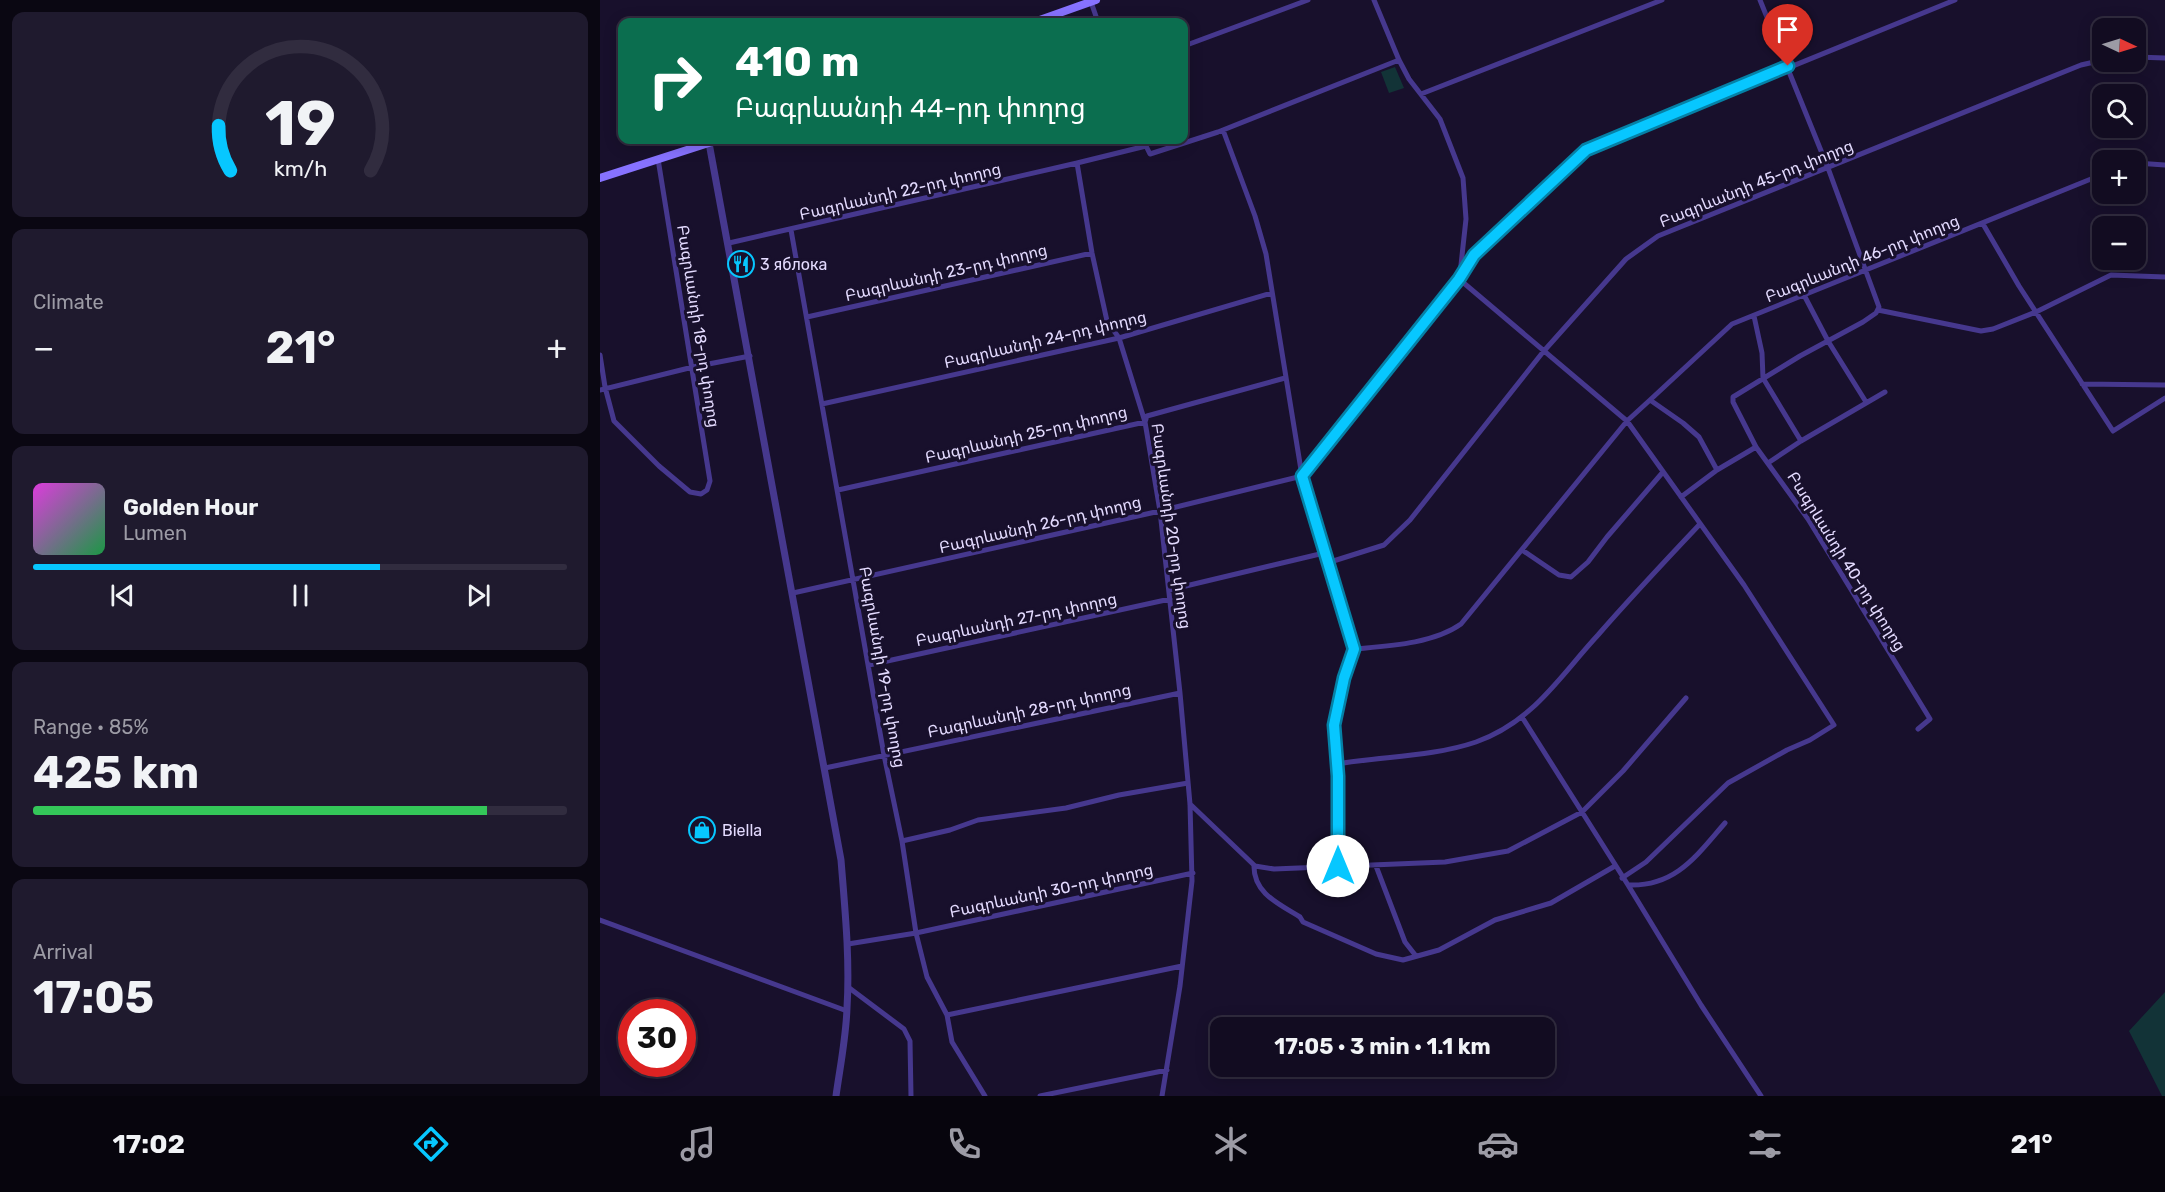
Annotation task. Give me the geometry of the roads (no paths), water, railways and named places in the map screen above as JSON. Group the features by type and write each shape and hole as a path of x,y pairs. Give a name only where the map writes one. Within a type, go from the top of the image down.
{"main road":[{"path":"1045,18 1093,1"},
{"path":"600,178 704,144"}],"street":[{"path":"1188,45 1308,0"},
{"path":"1374,0 1409,79 1440,119 1463,178 1466,219 1459,279"},
{"path":"1421,94 1662,0"},
{"path":"1760,0 1828,168 1878,304 1878,310"},
{"path":"1302,476 1459,279 1474,255 1586,150 1955,0"},
{"path":"1093,1 1097,18"},
{"path":"2146,57 2165,58"},
{"path":"1188,142 1223,130 1399,60"},
{"name":"Բագրևանդի 45-րդ փողոց","path":"1327,563 1384,545 1410,520 1543,352 1626,259 1659,236 2092,62"},
{"path":"1223,130 1255,216 1266,254 1302,476 1354,649 1344,678 1334,725 1337,764 1338,866"},
{"path":"713,144 729,243 841,860 848,944 848,987 836,1096"},
{"path":"1077,163 1142,144"},
{"path":"1145,144 1150,154 1180,144"},
{"name":"Բագրևանդի 18-րդ փողոց","path":"603,389 614,421 659,466 690,492 701,494 707,490 710,481 658,159"},
{"name":"Բագրևանդի 22-րդ փողոց","path":"729,243 1077,163"},
{"name":"Բագրևանդի 20-րդ փողոց","path":"1077,163 1092,253 1107,321 1119,338 1145,422 1160,511 1180,693 1190,804 1192,873 1182,966 1162,1096"},
{"path":"2146,164 2165,165"},
{"name":"Բագրևանդի 46-րդ փողոց","path":"1650,400 1732,324 2092,178"},
{"path":"1983,224 2036,312 2113,431 2165,398"},
{"name":"Բագրևանդի 19-րդ փողոց","path":"791,230 884,755 902,841 916,933 927,977 947,1015 952,1042 985,1096"},
{"name":"Բագրևանդի 23-րդ փողոց","path":"807,317 1092,253"},
{"path":"1878,310 1982,332 2036,312 2111,275 2165,277"},
{"path":"1459,279 1627,421 1749,593 1834,725 1728,783 1647,862 1622,878"},
{"name":"Բագրևանդի 24-րդ փողոց","path":"822,404 1119,338 1272,293"},
{"path":"1804,295 1828,341 1866,402"},
{"path":"1763,378 1863,322 1878,310"},
{"path":"1754,316 1762,352 1763,378 1801,441"},
{"path":"600,355 603,389 750,356"},
{"name":"Բագրևանդի 25-րդ փողոց","path":"838,490 1145,422 1147,416 1285,378"},
{"name":"Բագրևանդի 40-րդ փողոց","path":"1763,378 1733,398 1732,402 1756,447 1808,519 1930,719 1918,729"},
{"path":"2082,384 2165,385"},
{"path":"1768,463 1885,392"},
{"path":"1354,649 1401,645 1453,630 1461,624 1627,421 1650,400 1683,423 1699,438 1717,470"},
{"path":"1681,497 1717,470 1756,447"},
{"path":"1522,550 1559,575 1571,577 1588,562 1663,472"},
{"name":"Բագրևանդի 26-րդ փողոց","path":"793,593 1160,511 1302,476"},
{"path":"1337,764 1448,749 1477,741 1522,717 1561,680 1595,638 1700,524"},
{"path":"1169,590 1324,553"},
{"name":"Բագրևանդի 27-րդ փողոց","path":"869,665 1170,598"},
{"name":"Բագրևանդի 28-րդ փողոց","path":"825,768 1180,693"},
{"path":"1190,804 1254,865 1274,869 1445,862 1508,851 1582,812 1623,771 1686,698"},
{"path":"1522,717 1701,1005 1761,1096"},
{"path":"902,841 950,830 978,820 1066,808 1119,795 1188,783"},
{"path":"1628,885 1639,886 1666,879 1683,869 1725,823"},
{"path":"1254,865 1258,887 1267,896 1300,917 1303,922 1376,954 1403,960 1439,950 1495,920 1551,903 1615,866"},
{"path":"1376,866 1405,942 1416,956"},
{"name":"Բագրևանդի 30-րդ փողոց","path":"848,944 916,933 1192,873"},
{"path":"600,920 847,1011"},
{"path":"947,1015 1182,966"},
{"path":"848,987 904,1029 910,1041 912,1096"},
{"path":"1040,1096 1167,1070"}],"place":[{"name":"3 яблока","path":"741,264"},
{"name":"Biella","path":"702,830"}]}
